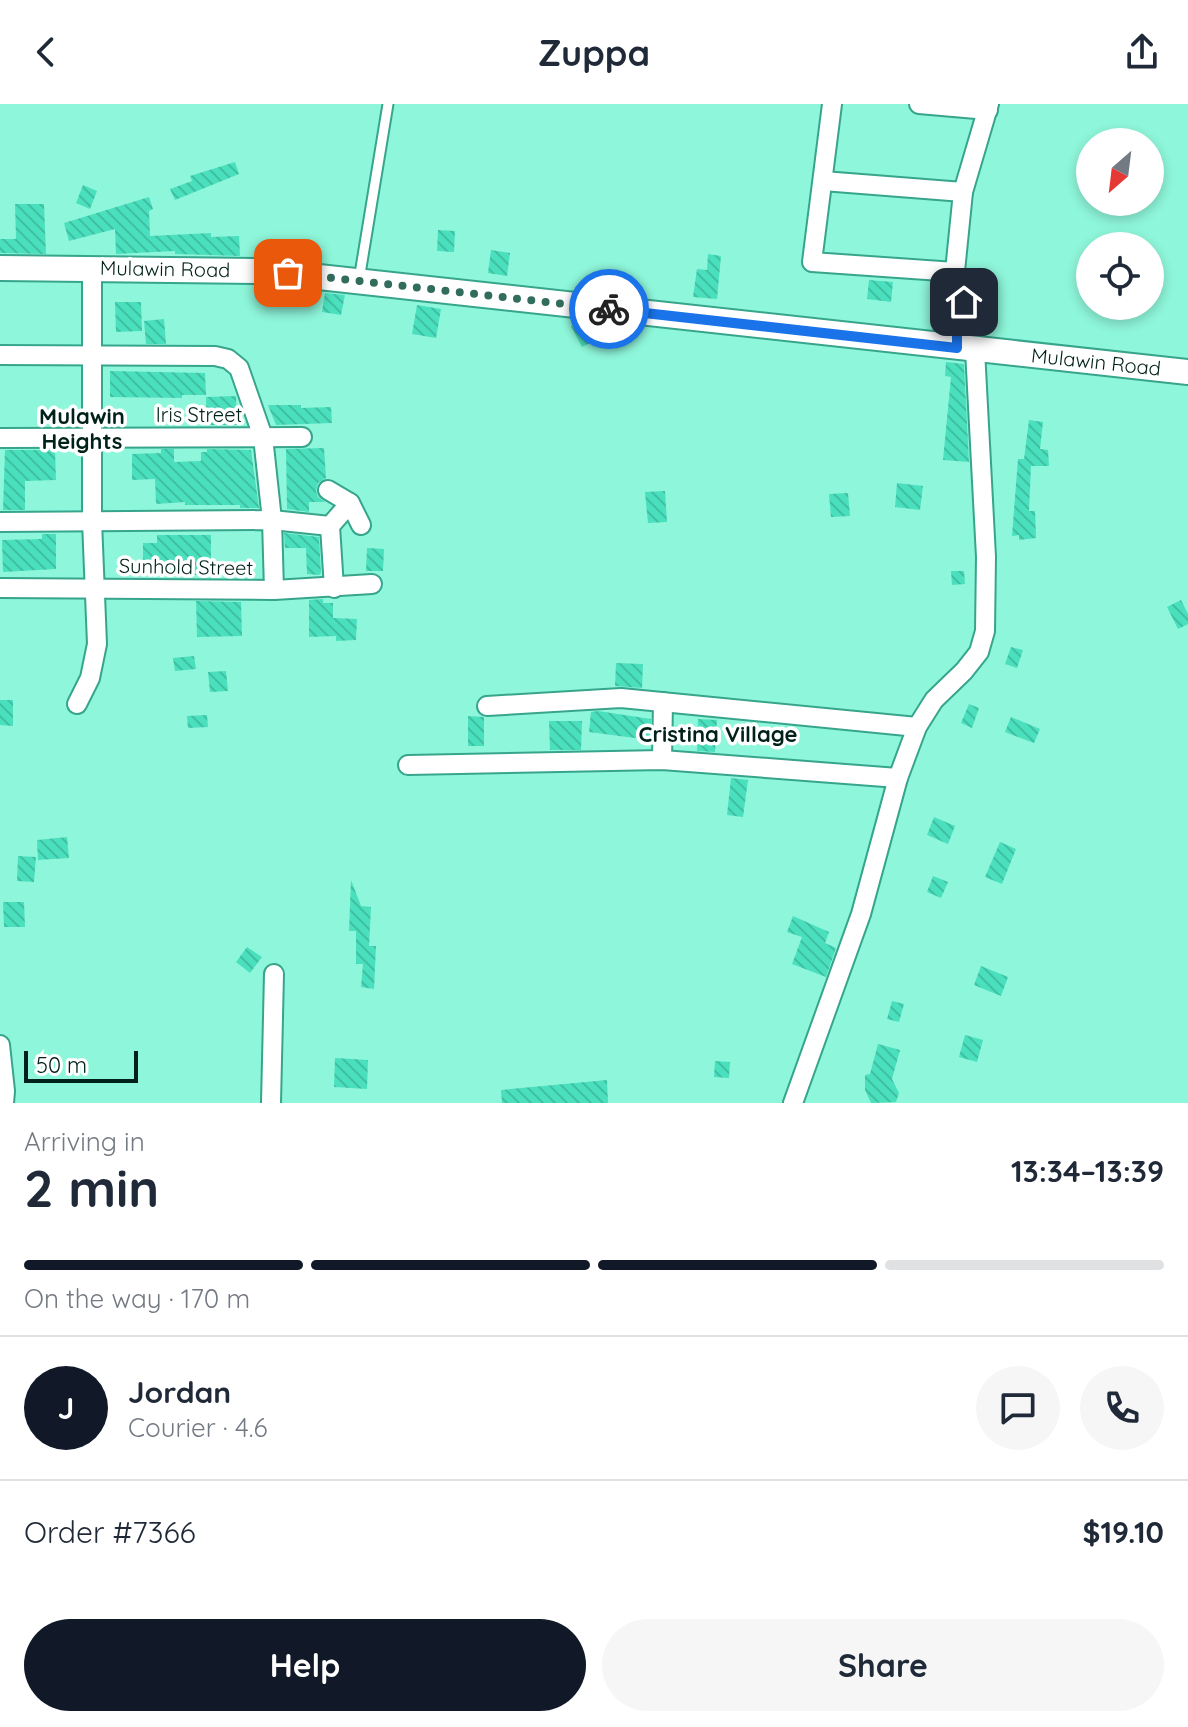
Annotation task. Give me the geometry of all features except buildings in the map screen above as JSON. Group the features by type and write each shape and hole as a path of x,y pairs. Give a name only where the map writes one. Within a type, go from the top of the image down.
{"main road":[{"name":"Mulawin Road","path":"0,268 264,271 1188,372"}],"street":[{"path":"832,104 812,262 954,277"},
{"path":"793,1103 861,914 898,778 917,727 934,700 979,652 985,631 986,557 966,349 957,321 948,309 948,294 954,277 963,192 988,107 919,104"},
{"path":"823,181 963,192"},
{"path":"77,704 90,678 97,644 92,521 92,267"},
{"path":"0,355 215,356 228,359 239,368 263,437 272,520 274,590"},
{"name":"Iris Street","path":"0,438 302,437"},
{"path":"328,490 350,503 361,525"},
{"path":"334,588 330,526 350,503"},
{"path":"0,522 272,520 330,526"},
{"name":"Sunhold Street","path":"0,588 274,590 372,584"},
{"path":"487,706 621,698 917,727"},
{"path":"662,760 663,702"},
{"path":"408,765 662,760 898,778"},
{"path":"271,1103 274,974"},
{"path":"0,1045 4,1103"}],"lane":[{"path":"359,280 388,104"}],"way so far":[{"path":"288,273 609,309"}],"district":[{"name":"Mulawin Heights","path":"82,428"},
{"name":"Cristina Village","path":"718,734"}],"route":[{"path":"609,309 957,348 957,321 964,302"}]}
